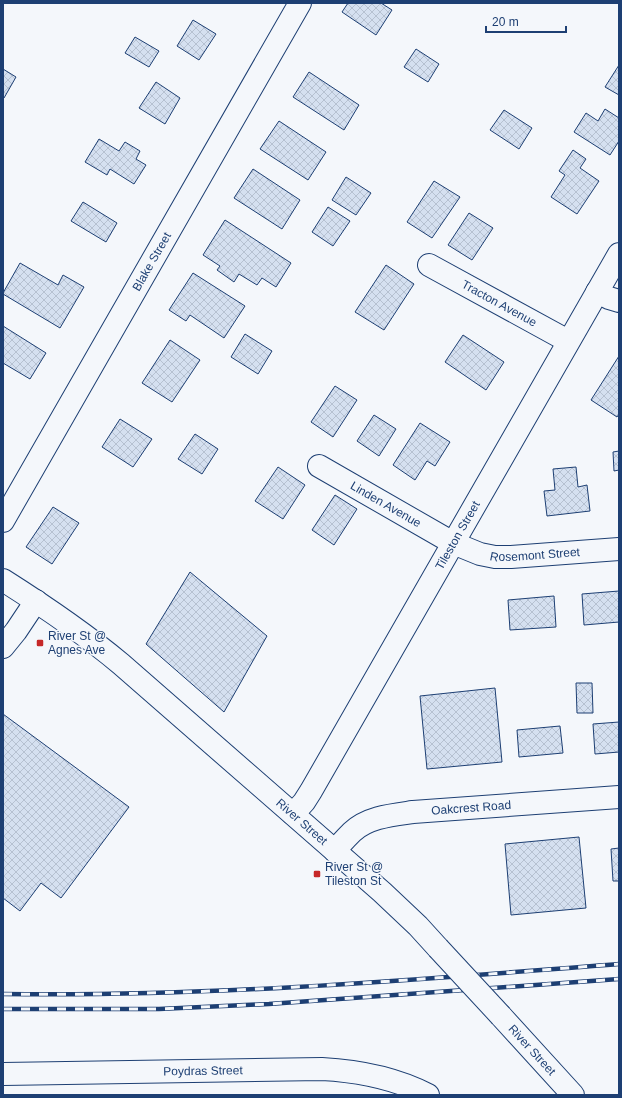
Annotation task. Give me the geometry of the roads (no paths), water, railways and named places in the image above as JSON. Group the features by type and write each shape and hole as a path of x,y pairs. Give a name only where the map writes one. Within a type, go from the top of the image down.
{"street":[{"name":"Blake Street","path":"3,521 300,3"},
{"name":"Tileston Street","path":"293,814 304,802 311,791 619,254"},
{"name":"Tracton Avenue","path":"430,265 568,341"},
{"path":"597,292 619,301"},
{"name":"Linden Avenue","path":"319,466 453,543"},
{"name":"Rosemont Street","path":"453,543 480,554 495,557 619,549"},
{"name":"River Street","path":"3,580 36,601 95,643 121,664 400,908 573,1095"},
{"path":"3,647 16,631 36,601"},
{"name":"Oakcrest Road","path":"335,850 353,831 364,823 394,815 413,812 619,797"},
{"name":"Poydras Street","path":"3,1074 322,1069 342,1070 383,1077 398,1089"},
{"path":"398,1089 428,1095"}],"railway":[{"path":"3,994 157,993 234,990 465,976 619,964"},
{"path":"3,1009 159,1009 269,1004 619,979"}],"place":[{"name":"River St @ Agnes Ave","path":"40,643"},
{"name":"River St @ Tileston St","path":"317,874"}]}
